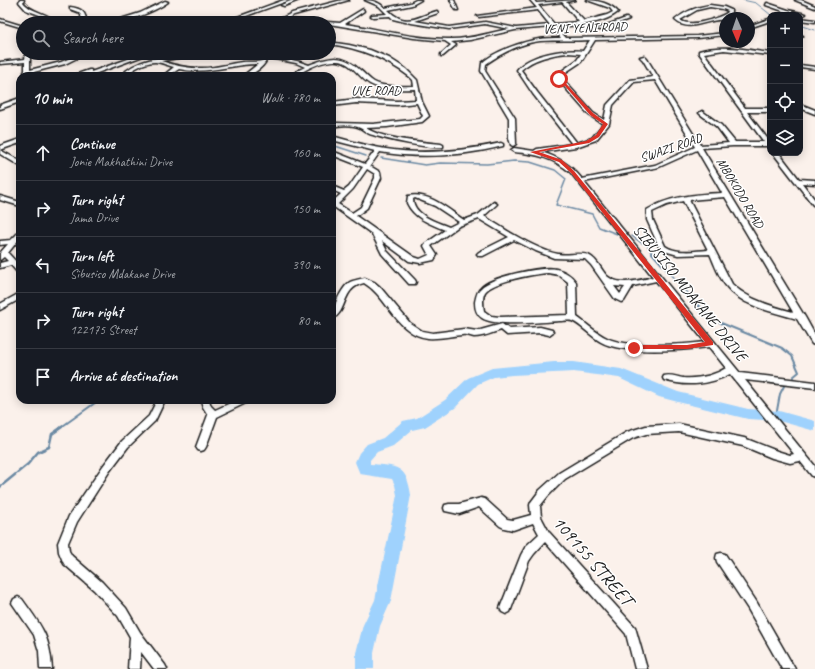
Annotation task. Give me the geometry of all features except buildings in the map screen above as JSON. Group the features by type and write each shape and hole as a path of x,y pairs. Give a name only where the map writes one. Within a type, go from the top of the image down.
{"street":[{"path":"22,0 20,3 28,9 47,16"},
{"path":"242,16 288,0"},
{"path":"253,16 297,0"},
{"path":"288,16 347,0"},
{"path":"367,0 375,2 397,19 410,22 453,28 485,23 499,24 516,29"},
{"path":"386,9 411,4 420,0"},
{"path":"452,0 457,9"},
{"path":"532,0 564,39"},
{"path":"536,4 573,0"},
{"path":"336,24 444,40 472,39 516,29 583,23 616,14 616,11 611,7 589,0"},
{"path":"797,0 813,6"},
{"path":"134,16 166,2"},
{"path":"564,2 583,23"},
{"path":"767,4 786,11 804,14 804,8 813,6"},
{"path":"712,6 726,8 730,11 729,14 723,18 706,23 691,25 680,23 677,20 702,7 712,6"},
{"path":"71,8 82,12 84,16"},
{"path":"479,16 540,9"},
{"path":"342,24 363,10"},
{"path":"410,22 437,12"},
{"path":"355,15 366,14"},
{"path":"373,16 391,15"},
{"path":"608,17 619,21"},
{"path":"598,29 627,19"},
{"path":"803,19 815,22"},
{"path":"0,20 16,25"},
{"path":"755,25 767,21"},
{"name":"VENI YENI ROAD","path":"508,147 513,125 512,118 483,71 484,63 494,56 523,44 540,40 719,35"},
{"path":"713,36 717,41"},
{"path":"594,38 574,65 557,76 591,114 606,124"},
{"path":"443,55 454,45 444,40"},
{"path":"336,44 352,46 384,56 412,77 419,91 419,102 426,116 422,120 380,126 336,125"},
{"path":"767,54 707,50 703,51 701,54 767,142"},
{"path":"576,145 519,70 523,65 552,54 566,52 584,53"},
{"name":"MBOKODO ROAD","path":"642,57 645,59 699,147 815,342"},
{"path":"0,63 27,60 26,72"},
{"path":"33,72 70,60"},
{"path":"85,72 119,60"},
{"path":"95,72 129,60"},
{"path":"127,72 130,69 155,60 190,70 209,70 242,63 262,63"},
{"path":"250,72 262,63 264,60"},
{"path":"284,60 309,67"},
{"path":"297,72 326,60 342,60 351,64 368,80 375,84 417,88"},
{"path":"803,66 815,68"},
{"path":"171,72 178,67"},
{"path":"530,151 576,145 594,139 606,124 610,105 632,81 656,78"},
{"path":"0,102 16,96"},
{"path":"0,107 16,101"},
{"name":"UVE ROAD","path":"336,104 361,101 397,103 419,102"},
{"path":"803,108 815,112"},
{"path":"744,110 767,110"},
{"path":"702,113 719,126 733,144"},
{"path":"361,126 362,129 368,132 392,139 441,146"},
{"path":"508,147 511,135"},
{"name":"SIBUSISO MDAKANE DRIVE","path":"336,139 378,150 430,154 508,147 530,151 560,161 581,181 657,278 815,473"},
{"path":"0,148 16,142"},
{"name":"SWAZI ROAD","path":"581,181 657,166 699,147 733,144 767,145"},
{"path":"336,202 345,194 378,150"},
{"path":"0,152 16,162"},
{"path":"336,155 378,172 378,177 364,208 352,216"},
{"path":"778,156 815,204"},
{"path":"798,181 815,182"},
{"path":"336,190 345,194"},
{"path":"449,230 415,211 410,205 410,197 415,195 423,198 463,222"},
{"path":"712,252 667,251 662,247 650,220 649,211 660,206 699,196 727,195"},
{"path":"0,198 16,203"},
{"path":"686,199 728,285 737,293 750,300 801,317"},
{"path":"336,207 352,216 406,255 417,260 424,261 432,258 433,255 427,246 428,245 463,222 480,216 494,204"},
{"path":"480,216 515,237 552,255 562,257 586,257 593,262 621,299 631,283"},
{"path":"375,233 384,252 412,282"},
{"path":"481,254 515,237"},
{"path":"16,238 2,255 9,257 11,262 16,266"},
{"path":"0,243 12,242"},
{"path":"0,266 11,262"},
{"path":"573,318 572,282 564,274 555,271 541,271 509,279 486,286 482,292 480,311 484,316 491,319 573,318 597,337 616,346 634,348 687,347 710,344"},
{"path":"607,281 616,284 657,278"},
{"path":"336,312 344,293 350,286 366,280 373,283 407,325 424,335 437,337 464,332 475,334 502,327 507,332 540,330 548,332"},
{"path":"0,307 16,298"},
{"path":"667,378 698,382 735,373 815,385"},
{"path":"159,404 152,418 125,444 106,469 73,519 63,543 64,552 68,560 98,586 122,612 136,636 161,669"},
{"path":"206,404 213,415"},
{"path":"201,447 213,415 236,404"},
{"name":"109155 STREET","path":"641,669 632,631 545,535 536,518 535,505 544,493 562,476 637,432 679,428 744,442 775,455 790,459 803,457"},
{"path":"449,508 459,509 481,502 504,523 513,525 536,518"},
{"path":"506,608 525,559 530,550 545,535"},
{"path":"721,558 752,605 789,669"},
{"path":"18,603 38,632 45,651 46,669"},
{"path":"134,669 136,636"}],"waterway":[{"path":"743,0 756,3 767,12"},
{"path":"803,26 815,30"},
{"path":"336,146 366,156"},
{"path":"381,158 425,165 440,163 487,164 514,161 530,162 555,170 566,179 556,205 592,214 599,227 617,234"},
{"path":"632,236 640,242 647,245"},
{"path":"647,245 652,253 705,313 721,323 782,348 792,356 799,372 793,377"},
{"path":"365,669 365,653 372,625 383,601 404,495 403,485 397,474 387,471 365,470 362,462 364,457 372,448 388,442 408,425 420,423 450,404 473,381 492,373 512,370 574,367 621,374 664,393 678,397 748,414 779,416 815,426"},
{"path":"776,416 780,394 784,386"},
{"path":"60,428 93,404"},
{"path":"0,487 28,464 38,452 49,447 52,434 62,427"}],"route":[{"path":"559,79 591,114 606,124 598,136 587,142 533,152 552,157 560,161 573,172 710,344 687,347 634,348"}]}
